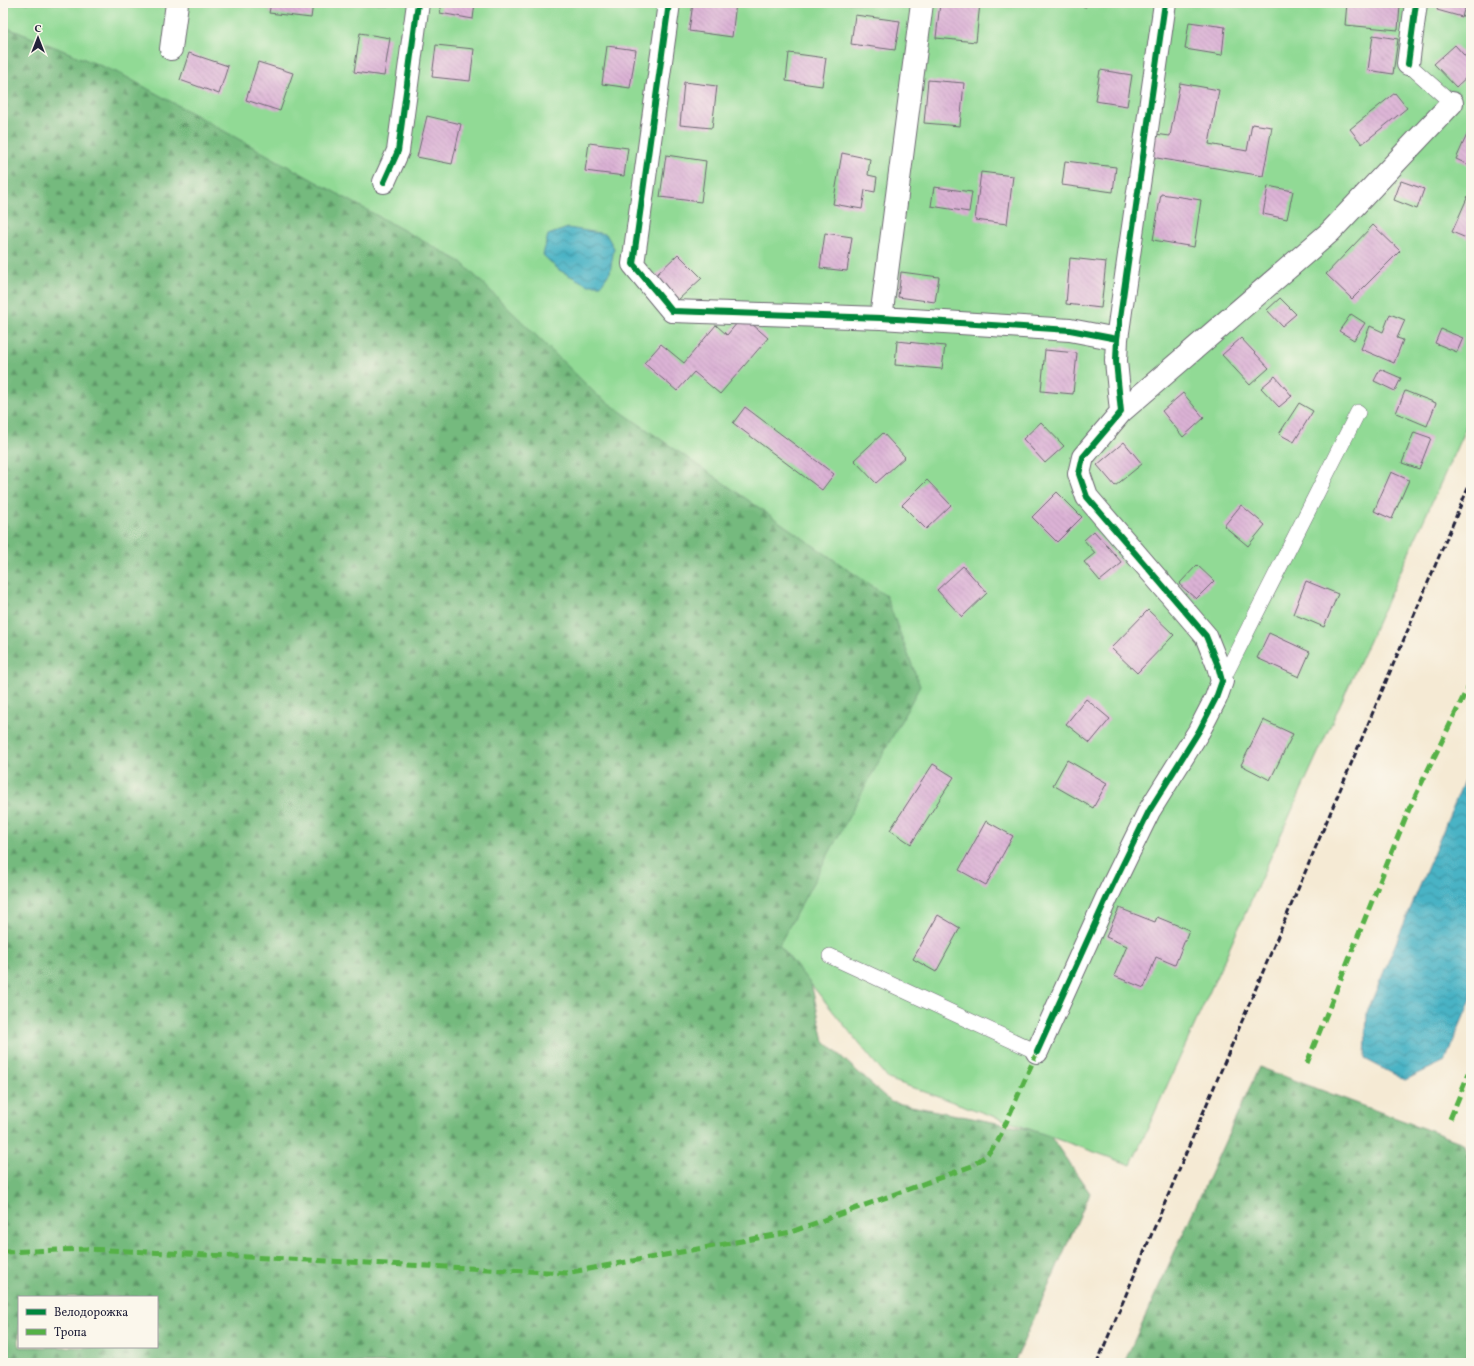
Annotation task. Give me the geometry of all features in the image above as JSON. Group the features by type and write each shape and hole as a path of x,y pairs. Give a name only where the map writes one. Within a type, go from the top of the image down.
{"street":[{"path":"171,49 177,3"},
{"path":"384,182 398,151 418,3"},
{"path":"670,3 633,264 672,311 881,318 1070,330 1118,339"},
{"path":"881,318 922,3"},
{"path":"1121,412 1116,361 1118,339 1165,3"},
{"path":"1408,64 1416,3"},
{"path":"1036,1052 1148,811 1199,731 1216,698 1222,682 1218,666 1206,636 1087,498 1079,474 1083,457 1121,412 1330,232 1452,102"}],"lane":[{"path":"1408,64 1452,102"},
{"path":"1222,682 1358,412"},
{"path":"830,956 1036,1052"}],"green space":[{"path":"3,3 1471,3 1471,416 1131,1165 888,1079 779,945 920,686 886,596 597,395 461,262 121,74 3,26"},
{"path":"3,13 468,250 897,591 936,684 801,939 824,1041 891,1102 1048,1133 1090,1193 1014,1363 3,1363"},
{"path":"1259,1067 1463,1143 1471,1161 1471,1363 1124,1363"}],"water":[{"path":"568,228 606,234 614,248 610,272 601,285 588,285 559,270 543,255 548,235"},
{"path":"1471,764 1471,999 1445,1061 1405,1080 1365,1059 1367,1012"}],"building":[{"path":"271,3 313,3 311,18 269,13"},
{"path":"442,3 475,3 473,19 440,13"},
{"path":"693,3 736,3 732,37 689,31"},
{"path":"940,3 980,3 976,42 936,38"},
{"path":"1064,3 1086,3 1086,7"},
{"path":"1347,3 1370,3 1400,6 1398,30 1345,25"},
{"path":"1439,3 1466,3 1462,17 1437,10"},
{"path":"855,15 900,21 895,50 851,44"},
{"path":"1189,22 1225,27 1222,55 1185,49"},
{"path":"360,33 390,38 384,76 354,72"},
{"path":"1373,35 1398,39 1393,74 1368,70"},
{"path":"436,45 474,49 470,81 432,77"},
{"path":"1455,45 1471,63 1471,73 1456,87 1434,64"},
{"path":"607,46 636,50 630,88 602,84"},
{"path":"189,53 228,66 219,94 180,80"},
{"path":"789,53 826,58 822,86 786,81"},
{"path":"258,62 293,73 280,111 246,100"},
{"path":"1100,70 1132,75 1127,106 1095,101"},
{"path":"928,80 964,83 960,126 924,123"},
{"path":"684,82 717,86 712,128 680,125"},
{"path":"1180,83 1219,90 1209,144 1247,151 1252,124 1272,127 1263,176 1151,157 1155,134 1170,136"},
{"path":"1395,93 1407,108 1362,144 1350,129"},
{"path":"427,116 461,124 452,164 417,157"},
{"path":"1470,128 1471,129 1471,166 1456,159"},
{"path":"589,143 628,148 624,176 585,171"},
{"path":"842,153 870,159 868,175 877,177 875,192 865,190 862,209 833,204"},
{"path":"666,155 706,161 701,202 660,197"},
{"path":"1065,161 1116,167 1113,192 1062,185"},
{"path":"981,172 1013,176 1007,224 975,220"},
{"path":"1401,181 1424,189 1417,209 1394,200"},
{"path":"1268,186 1293,191 1287,219 1263,214"},
{"path":"934,187 972,192 969,212 931,206"},
{"path":"1161,194 1201,200 1194,247 1153,240"},
{"path":"1468,196 1471,198 1471,240 1452,232"},
{"path":"1373,225 1400,251 1352,299 1326,274"},
{"path":"825,233 852,237 847,271 820,268"},
{"path":"678,254 702,278 678,300 655,276"},
{"path":"1070,258 1106,262 1101,308 1066,304"},
{"path":"901,272 939,277 935,302 898,297"},
{"path":"1280,298 1296,314 1282,326 1267,310"},
{"path":"1351,314 1365,323 1354,340 1339,331"},
{"path":"1390,314 1405,320 1397,338 1403,340 1394,363 1361,349 1370,326 1383,332"},
{"path":"743,316 768,338 720,394 694,372 677,391 644,363 661,344 684,363 716,325 727,335"},
{"path":"1441,329 1463,338 1457,352 1435,343"},
{"path":"1241,338 1269,368 1250,385 1222,355"},
{"path":"897,341 945,346 942,369 895,365"},
{"path":"1045,350 1077,353 1073,394 1041,391"},
{"path":"1380,369 1401,378 1395,391 1374,381"},
{"path":"1275,376 1292,396 1279,407 1261,388"},
{"path":"1405,391 1436,403 1427,426 1396,413"},
{"path":"1183,393 1204,418 1183,437 1162,411"},
{"path":"1299,403 1313,411 1294,442 1279,434"},
{"path":"745,407 834,474 822,490 733,423"},
{"path":"1041,422 1064,446 1045,463 1023,439"},
{"path":"1414,432 1431,438 1419,469 1402,463"},
{"path":"883,433 905,457 876,483 854,460"},
{"path":"1124,442 1142,464 1115,486 1097,465"},
{"path":"1391,472 1409,480 1392,519 1374,511"},
{"path":"927,480 951,505 926,529 902,505"},
{"path":"1057,492 1082,517 1057,542 1032,517"},
{"path":"1241,505 1265,525 1248,546 1224,526"},
{"path":"1094,531 1122,563 1100,581 1084,562 1095,553 1084,540"},
{"path":"1197,565 1214,581 1196,599 1179,584"},
{"path":"963,566 987,593 962,617 937,590"},
{"path":"1306,581 1338,594 1324,627 1293,614"},
{"path":"1148,610 1174,635 1137,673 1111,648"},
{"path":"1269,633 1310,652 1299,677 1257,658"},
{"path":"1086,699 1110,719 1090,743 1066,724"},
{"path":"1263,720 1293,734 1270,780 1241,765"},
{"path":"1067,760 1107,783 1093,808 1053,785"},
{"path":"933,764 954,777 911,844 890,830"},
{"path":"986,821 1013,836 986,885 959,870"},
{"path":"1119,908 1155,922 1157,917 1189,930 1175,965 1156,957 1144,988 1114,976 1127,946 1106,937"},
{"path":"938,915 960,928 936,972 913,959"}],"railway":[{"path":"1097,1363 1471,481"}],"marked path":[{"path":"1307,1063 1409,809 1471,681"},
{"path":"3,1252 87,1249 566,1273 791,1232 972,1166 987,1155 998,1141 1037,1052"},
{"path":"1450,1119 1471,1068"}],"cycle path":[{"path":"384,182 398,151 418,3"},
{"path":"669,3 633,264 672,311 881,318 1070,330 1117,339"},
{"path":"1037,1052 1107,897 1149,811 1199,731 1216,698 1222,681 1218,666 1206,636 1087,497 1079,474 1083,457 1121,412 1116,361 1117,339 1165,3"},
{"path":"1408,64 1416,3"}]}
